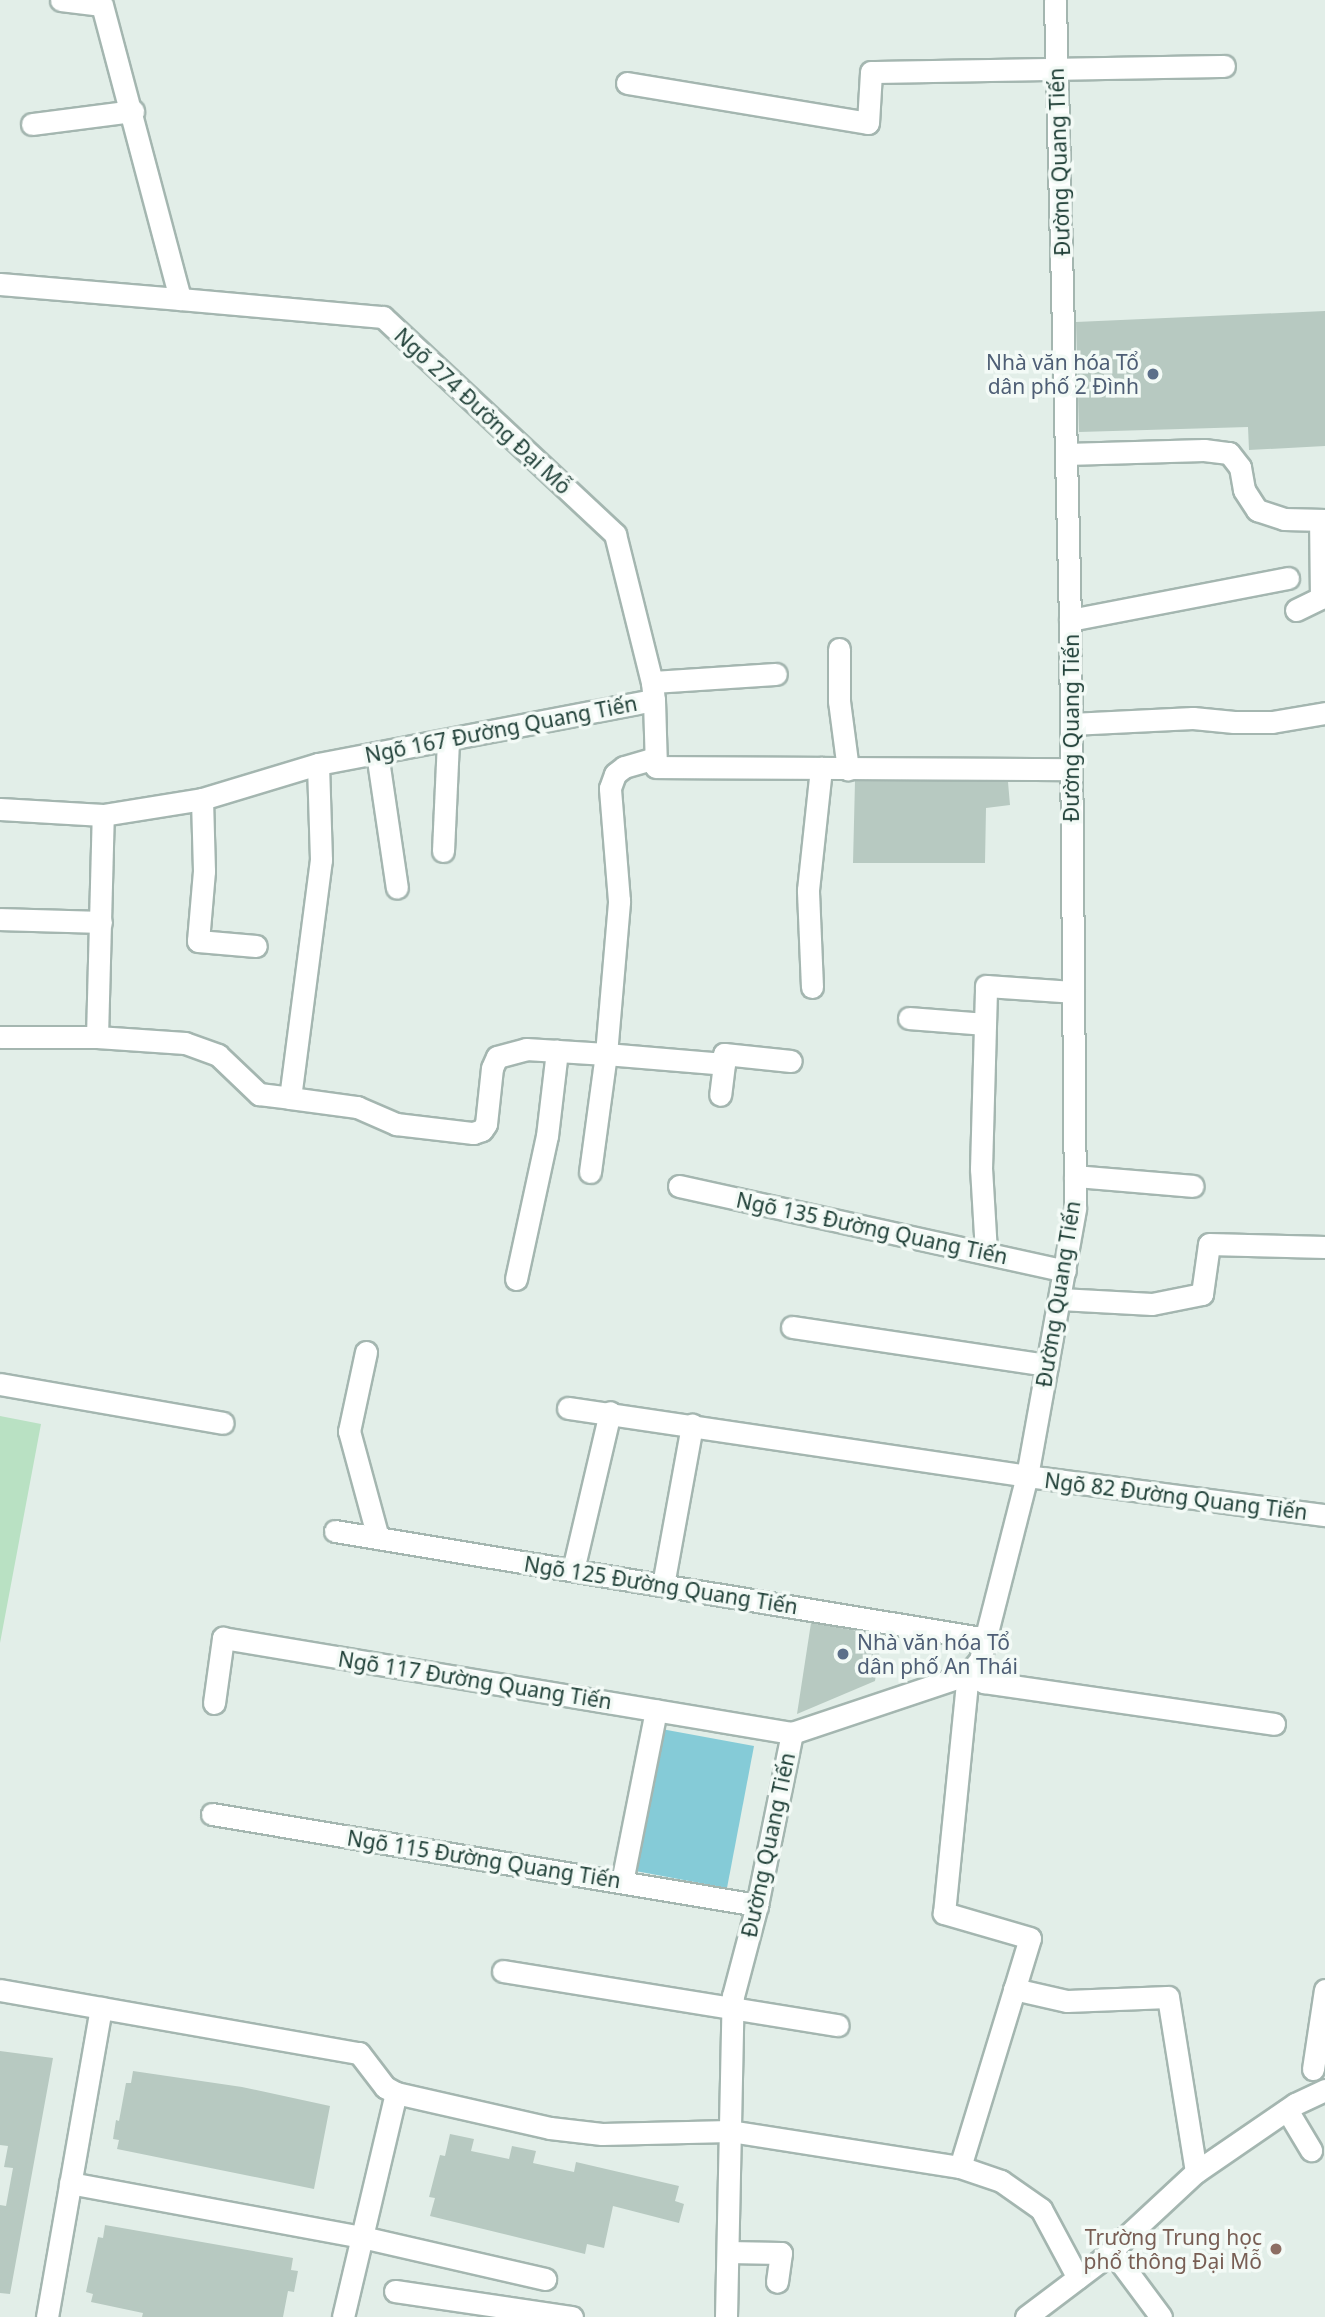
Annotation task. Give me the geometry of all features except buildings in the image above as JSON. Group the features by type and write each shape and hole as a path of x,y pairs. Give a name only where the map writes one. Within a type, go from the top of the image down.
{"street":[{"path":"61,0 103,5 133,111 180,299"},
{"name":"Đường Quang Tiến","path":"726,2317 733,1996 757,1905 792,1733 968,1674 979,1660 987,1639 1027,1476 1075,1208 1066,454 1069,367 1055,0"},
{"path":"627,83 868,123 871,72 1224,66"},
{"path":"32,124 133,111"},
{"name":"Ngõ 274 Đường Đại Mỗ","path":"0,284 383,317 615,534 653,691"},
{"path":"1066,454 1204,450 1228,453 1247,460 1244,491 1257,510 1284,519 1323,520 1321,598 1296,610"},
{"path":"1070,620 1288,578"},
{"path":"839,649 839,701 848,769"},
{"path":"653,691 776,674"},
{"name":"Ngõ 167 Đường Quang Tiến","path":"0,809 103,815 202,799 318,764 448,740 653,691 655,758"},
{"path":"1071,724 1193,718 1272,722 1325,713"},
{"path":"443,851 448,740"},
{"path":"377,753 397,888"},
{"path":"590,1172 606,1054 619,901 610,788 615,774 624,767 655,758 656,767 1071,769"},
{"path":"290,1098 321,860 318,764"},
{"path":"812,987 808,890 821,768"},
{"path":"202,799 204,871 198,941 256,946"},
{"path":"97,1037 103,815"},
{"path":"0,919 101,922"},
{"path":"986,1252 981,1169 986,986 1073,992"},
{"path":"909,1018 985,1024"},
{"path":"0,1037 97,1037 185,1043 218,1055 259,1094 356,1107 396,1124 473,1133 482,1130 486,1124 492,1068 497,1057 526,1049 723,1064"},
{"path":"516,1279 547,1136 557,1051"},
{"path":"720,1095 724,1054 791,1060"},
{"path":"1074,1176 1193,1185"},
{"name":"Ngõ 135 Đường Quang Tiến","path":"679,1186 1065,1271"},
{"path":"1060,1299 1152,1304 1202,1294 1209,1244 1325,1247"},
{"path":"792,1327 1048,1365"},
{"path":"366,1352 349,1431 377,1538"},
{"path":"0,1384 223,1423"},
{"name":"Ngõ 82 Đường Quang Tiến","path":"568,1408 610,1412 1027,1476 1325,1515"},
{"path":"573,1570 610,1412"},
{"path":"663,1585 692,1425"},
{"name":"Ngõ 125 Đường Quang Tiến","path":"335,1531 987,1639"},
{"name":"Ngõ 117 Đường Quang Tiến","path":"214,1703 223,1638 792,1733"},
{"path":"960,2167 1030,1938 944,1913 968,1674 984,1682 1274,1724"},
{"path":"622,1882 656,1710"},
{"name":"Ngõ 115 Đường Quang Tiến","path":"212,1814 757,1905"},
{"path":"503,1970 732,2010 838,2025"},
{"path":"1014,1989 1067,2001 1168,1997 1196,2172"},
{"path":"0,1990 359,2053 385,2087 396,2093 536,2125 601,2134 730,2131 960,2167 1001,2181 1041,2209 1078,2278"},
{"path":"1313,2069 1325,1990"},
{"path":"47,2317 101,2008"},
{"path":"1026,2317 1112,2251 1196,2172 1287,2110 1325,2090"},
{"path":"343,2317 396,2093"},
{"path":"1287,2110 1311,2150"},
{"path":"70,2183 362,2237 545,2279"},
{"path":"1112,2251 1161,2317"},
{"path":"728,2252 781,2253 777,2283"},
{"path":"395,2291 572,2317"}],"green space":[{"path":"0,1416 41,1424 0,1643"}],"water":[{"path":"656,1728 754,1746 727,1888 630,1870"}],"place":[{"name":"Nhà văn hóa Tổ dân phố 2 Đình","path":"1153,374"},
{"name":"Nhà văn hóa Tổ dân phố An Thái","path":"843,1654"},
{"name":"Trường Trung học phổ thông Đại Mỗ","path":"1276,2249"}]}
